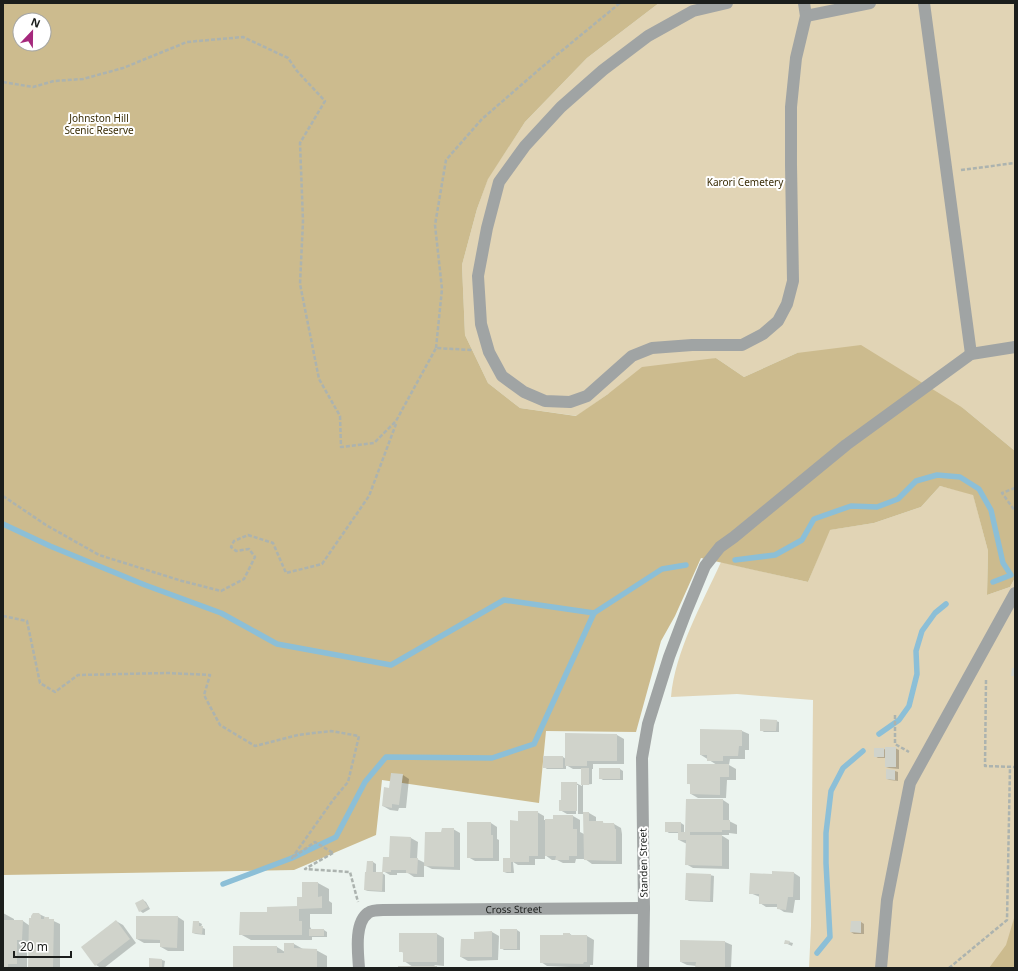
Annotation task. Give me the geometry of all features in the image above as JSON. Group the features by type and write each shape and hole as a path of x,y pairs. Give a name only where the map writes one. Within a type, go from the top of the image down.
{"street":[{"path":"727,3 693,10 648,36 604,70 561,107 525,146 499,182 487,228 478,276 481,324 489,352 502,376 524,392 545,401 570,402 587,396 632,356 652,348 692,345 742,345 763,334 778,321 788,304 793,281 791,107 796,58 806,16 804,3"},
{"path":"806,16 870,3"},
{"path":"924,3 971,354 1015,348"},
{"name":"Standen Street","path":"643,968 644,908 642,758 648,724 658,689 686,612 705,566 720,547 846,445 971,354"},
{"path":"881,968 887,900 910,783 1015,593"},
{"name":"Cross Street","path":"363,918 371,911 383,910 644,908"},
{"path":"358,968 359,932 363,918"}],"path":[{"path":"3,496 46,525 99,555 182,581 221,590 244,579 256,557 249,549 236,551 231,547 234,541 248,535 273,543 286,573 322,564 369,496 396,421 436,348 442,289 435,225 446,160 482,119 620,3"},
{"path":"3,82 33,87 54,81 82,79 122,68 187,42 243,37 288,58 297,71 325,101 300,143 303,221 300,284 319,378 340,416 341,447 374,443 396,421"},
{"path":"947,172 1015,163"},
{"path":"436,348 489,352"},
{"path":"1015,488 1002,493 1015,511"},
{"path":"3,616 27,621 40,683 54,692 78,675 168,673 210,675 204,695 220,725 255,746 298,735 331,731 360,736 348,782 333,800 292,858 315,842 333,853 305,869 350,872 363,918"},
{"path":"979,656 986,659 985,766 1015,767"},
{"path":"895,715 895,744 923,760"},
{"path":"949,968 1007,920 1010,767"}],"green space":[{"name":"Johnston Hill Scenic Reserve","path":"3,3 659,3 587,58 525,122 488,179 477,209 462,265 465,335 488,383 520,408 576,416 608,394 642,367 716,358 744,377 797,353 861,345 963,408 1015,451 1015,578 1010,587 987,595 988,551 973,495 940,486 921,507 874,523 830,530 808,582 701,558 675,616 661,641 636,732 546,731 539,803 382,780 376,835 294,870 3,875"},
{"name":"Karori Cemetery","path":"659,3 1015,3 1015,451 963,408 797,353 744,377 716,358 608,394 577,416 520,408 488,383 465,335 462,265 477,209 488,178 525,122 587,58"},
{"path":"940,486 973,494 988,551 987,595 1010,587 1015,578 1015,968 809,968 811,926 813,700 737,694 671,697 678,662 690,628 721,562 808,582 829,530 874,523 921,507"},
{"path":"1015,915 1015,968 989,968 1006,945"}],"building":[{"path":"1012,668 1015,668 1015,676 1011,676"},
{"path":"760,719 777,720 776,731 760,731"},
{"path":"700,729 742,730 742,746 739,746 738,756 723,756 723,761 707,761 707,755 700,755"},
{"path":"565,733 617,734 617,761 587,761 587,766 565,766"},
{"path":"885,747 896,747 896,767 885,767"},
{"path":"874,748 884,748 884,757 874,757"},
{"path":"543,756 563,756 563,768 543,768"},
{"path":"687,764 729,764 729,777 720,777 720,795 690,794 690,784 687,784"},
{"path":"581,768 589,768 589,785 581,785"},
{"path":"599,768 620,768 620,779 599,779"},
{"path":"886,769 895,770 895,780 886,779"},
{"path":"391,773 403,774 399,805 392,804 392,808 382,806 384,787 389,788"},
{"path":"561,782 577,782 577,811 559,811 559,800 561,800"},
{"path":"686,799 723,799 723,820 730,820 730,830 722,830 722,832 685,832"},
{"path":"518,811 538,811 538,856 529,856 529,862 511,862 511,872 503,872 503,858 510,858 510,820 518,821"},
{"path":"583,812 589,812 589,821 614,823 616,829 616,861 584,860"},
{"path":"553,815 573,815 573,829 577,829 577,856 569,856 569,860 555,860 556,856 545,856 545,819 553,819"},
{"path":"467,822 491,822 491,835 493,835 493,858 467,858"},
{"path":"665,822 681,822 681,832 690,832 690,835 722,835 722,866 685,865 686,840 678,840 678,832 665,832"},
{"path":"442,828 454,828 454,867 424,866 425,832 441,832"},
{"path":"390,836 411,837 410,858 418,858 417,874 406,873 406,870 391,870 391,872 382,872 383,857 389,857"},
{"path":"367,861 373,861 373,872 383,872 382,891 364,890"},
{"path":"772,871 794,872 793,897 788,897 786,910 777,909 777,904 759,904 759,894 749,894 750,873 772,874"},
{"path":"686,873 711,874 710,901 685,900"},
{"path":"302,882 318,882 318,897 322,896 322,908 299,909 299,921 302,921 302,935 239,935 240,912 267,912 267,907 297,906 297,897 302,897"},
{"path":"143,899 148,907 139,912 135,903"},
{"path":"33,913 39,913 41,919 44,919 44,917 49,917 49,919 54,919 53,968 28,968 29,918 31,918"},
{"path":"136,916 178,916 177,948 160,947 160,940 136,939"},
{"path":"3,920 23,920 22,940 17,940 17,964 8,964 8,968 3,968"},
{"path":"116,920 130,939 95,966 81,947"},
{"path":"193,921 199,921 199,926 203,926 202,934 192,933"},
{"path":"851,921 861,921 861,933 850,932"},
{"path":"309,929 324,929 324,936 309,936"},
{"path":"500,929 517,929 517,949 500,949"},
{"path":"492,931 492,957 460,957 461,939 474,939 474,932"},
{"path":"399,933 437,933 437,962 403,962 403,952 399,952"},
{"path":"563,933 570,933 570,935 587,935 587,962 584,962 583,964 540,963 540,935 563,935"},
{"path":"680,940 725,941 725,968 695,968 696,962 680,962"},
{"path":"785,940 790,941 789,944 784,944"},
{"path":"284,943 294,943 294,948 317,949 317,968 233,968 233,946 277,946 277,953 284,953"},
{"path":"149,958 162,959 162,968 149,968"},
{"path":"398,966 437,966 437,968 398,968"}],"waterway":[{"path":"735,560 775,555 802,540 814,519 851,506 877,507 898,499 916,481 937,475 960,477 979,489 991,510 1003,563 1011,575 993,582"},
{"path":"3,524 50,546 145,585 221,613 277,644 391,665 504,600 594,613"},
{"path":"223,884 292,858 336,837 365,782 386,757 492,758 534,744 594,613 662,569 686,565"},
{"path":"879,734 899,720 909,706 917,674 916,651 922,631 935,613 946,604"},
{"path":"817,953 830,937 826,833 831,791 843,768 863,751"}]}
